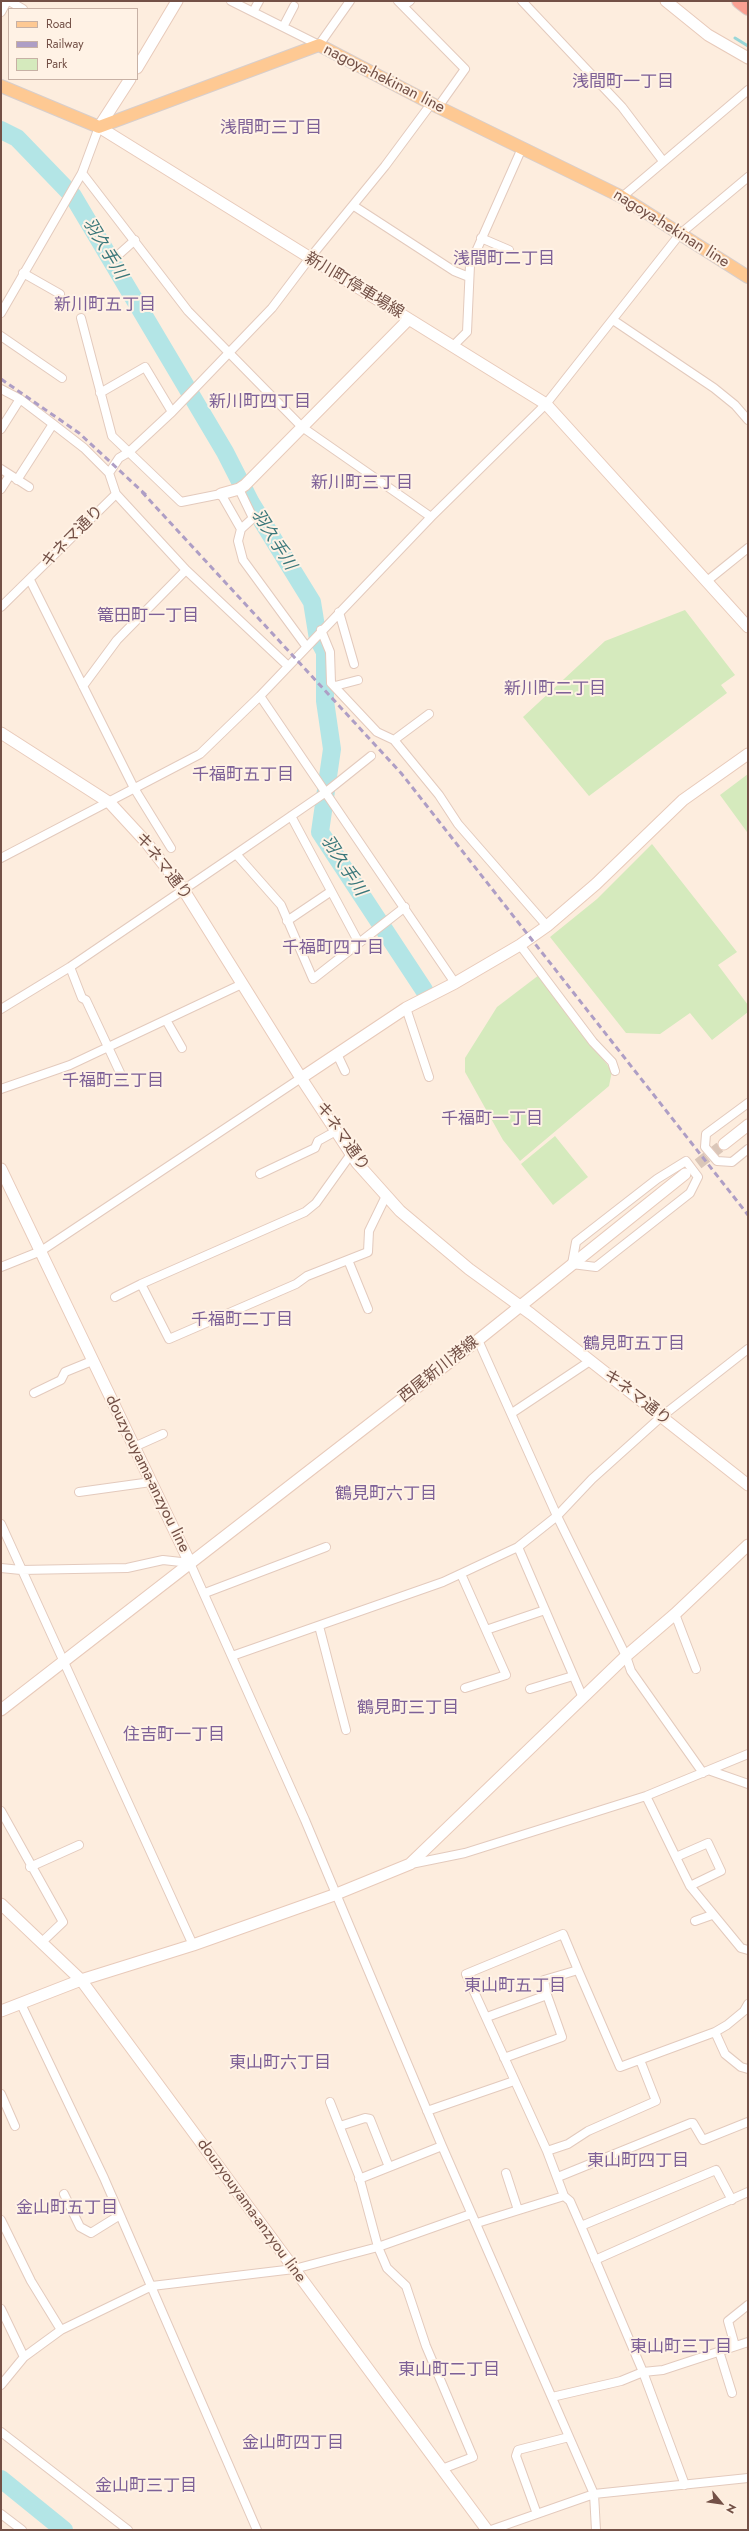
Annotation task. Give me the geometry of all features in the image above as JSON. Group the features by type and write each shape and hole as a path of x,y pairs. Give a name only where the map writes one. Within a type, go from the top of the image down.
{"highway":[{"path":"739,1 748,8"}],"main road":[{"name":"nagoya-hekinan line","path":"99,127 319,45 434,106 622,197 748,277"},
{"path":"1,86 99,127"}],"street":[{"path":"1,12 8,1 21,8"},
{"path":"138,66 177,1"},
{"path":"231,1 319,45 350,1"},
{"path":"253,12 259,1"},
{"path":"522,1 622,107 663,161"},
{"path":"666,1 708,35 748,58"},
{"path":"109,473 119,458 130,452 172,412 272,308 309,259 465,69 403,3"},
{"path":"283,27 294,6"},
{"path":"1,314 23,272 82,173 99,127 129,80"},
{"path":"622,197 748,90"},
{"name":"新川町停車場線","path":"99,127 241,214 309,259 409,319 302,428 239,489 221,494"},
{"path":"453,346 467,332 470,265 480,238 522,148"},
{"path":"82,173 135,240 188,311 228,354 302,428 431,517"},
{"path":"1,858 110,803 134,788 200,754 260,696 321,630 431,517 546,404 680,234 748,177"},
{"path":"354,206 454,271 469,277"},
{"path":"480,238 509,250"},
{"path":"116,257 135,240"},
{"path":"23,272 60,294"},
{"path":"81,318 112,436 181,502 221,494 241,530"},
{"path":"409,319 546,404 748,627"},
{"path":"613,320 714,388 735,405 748,420"},
{"path":"1,336 62,378"},
{"path":"100,393 145,367 172,412"},
{"path":"1,389 20,400 84,448 109,473 116,494 186,570 288,666"},
{"path":"1,429 20,400"},
{"path":"1,490 14,478 53,424"},
{"path":"1,469 29,487"},
{"path":"239,489 253,518 241,530 238,541 243,560 306,646"},
{"name":"キネマ通り","path":"1,607 116,494"},
{"path":"707,581 748,548"},
{"path":"83,686 117,640 186,570"},
{"name":"キネマ通り","path":"30,580 134,788 171,848"},
{"path":"339,612 354,664"},
{"path":"321,630 330,652 331,683 377,732 394,740 439,795 458,824 546,926"},
{"path":"335,686 358,680"},
{"path":"260,696 455,983"},
{"path":"394,740 429,714"},
{"name":"キネマ通り","path":"1,733 110,803 146,842 183,889 300,1078 351,1154 400,1211 469,1269 520,1306 748,1485"},
{"path":"1,1267 41,1251 406,1008 455,983 520,945 546,926 596,884 683,800 748,754"},
{"path":"1,1009 70,967 292,816 326,792 371,756"},
{"path":"292,816 330,892 359,944"},
{"path":"236,854 281,905 313,980 404,907"},
{"path":"287,922 330,892"},
{"path":"520,945 593,1042 612,1062 615,1071"},
{"path":"70,967 107,1048 123,1079"},
{"path":"1,1089 70,1065 242,984"},
{"path":"406,1008 430,1077"},
{"path":"166,1020 182,1048"},
{"path":"336,1054 345,1071"},
{"path":"748,1103 706,1134 705,1147 717,1161 732,1162 748,1149"},
{"path":"724,1144 748,1125"},
{"path":"260,1174 314,1148 318,1141 336,1131"},
{"path":"115,1297 141,1284 306,1212 316,1203 351,1154"},
{"path":"686,1161 698,1177 690,1193 596,1267 572,1264 576,1242 657,1179 686,1161"},
{"name":"douzyouyama-anzyou line","path":"1,1169 190,1563 1,1710"},
{"name":"西尾新川港線","path":"190,1563 478,1340 685,1174"},
{"path":"141,1284 169,1339 368,1252 369,1231 386,1196"},
{"path":"348,1260 368,1309"},
{"path":"478,1340 557,1516 626,1656 631,1671 707,1772 748,1784"},
{"path":"232,1656 461,1574 518,1547 557,1516 592,1479 661,1417 748,1348"},
{"path":"34,1393 61,1380 65,1372 92,1361"},
{"path":"512,1413 590,1361"},
{"path":"134,1447 163,1434"},
{"path":"79,1492 151,1482"},
{"path":"1,1524 193,1945"},
{"path":"410,1864 626,1656 675,1614 748,1545"},
{"path":"205,1593 326,1547"},
{"path":"518,1547 583,1698"},
{"path":"1,1568 21,1570 127,1568 163,1560 190,1563 205,1593 305,1820 334,1895 471,2214 477,2223 594,2494 596,2530"},
{"path":"461,1574 506,1674 465,1688"},
{"path":"486,1630 544,1610"},
{"path":"675,1614 696,1669"},
{"path":"319,1626 346,1730"},
{"path":"530,1689 574,1676"},
{"path":"1,2011 81,1980 193,1945 334,1895 410,1864 465,1853 646,1796 748,1754"},
{"path":"646,1796 690,1886 712,1915 741,1948 748,1950"},
{"path":"1,1811 30,1867 63,1922 43,1941"},
{"path":"676,1857 708,1844 721,1871 690,1886"},
{"path":"30,1867 79,1845"},
{"name":"douzyouyama-anzyou line","path":"1,1904 43,1941 81,1980 487,2530"},
{"path":"695,1921 712,1915"},
{"path":"685,2485 643,2372 581,2226 570,2201 564,2196 547,2151 514,2081 487,2017 466,1974 563,1934 620,2067 715,2032 727,2025 744,2011 748,2004"},
{"path":"504,2058 562,2037 547,1995 544,1980 578,1970"},
{"path":"487,2017 547,1995"},
{"path":"21,2004 120,2214 257,2530"},
{"path":"715,2032 725,2054 741,2067 748,2069"},
{"path":"547,2151 568,2144 588,2131 656,2102 640,2060"},
{"path":"427,2111 514,2081"},
{"path":"1,2094 15,2126"},
{"path":"330,2102 360,2179 378,2247 387,2268 406,2286 426,2346 473,2458 442,2469"},
{"path":"340,2126 366,2118 370,2119 389,2167"},
{"path":"558,2177 693,2123 703,2140 748,2122"},
{"path":"360,2179 442,2146"},
{"path":"581,2226 716,2170 732,2200"},
{"path":"506,2173 518,2210"},
{"path":"595,2260 748,2192"},
{"path":"64,2194 80,2228 91,2232 120,2214"},
{"path":"477,2223 564,2196"},
{"path":"1,2385 24,2357 62,2330 152,2286 294,2269 378,2247 471,2214"},
{"path":"1,2220 32,2281 62,2330"},
{"path":"735,2346 728,2321 748,2305"},
{"path":"1,2309 24,2357"},
{"path":"552,2397 621,2381 643,2372 663,2370 748,2342"},
{"path":"719,2351 732,2392"},
{"path":"1,2432 128,2530"},
{"path":"537,2514 516,2456 518,2450 569,2436"},
{"path":"491,2530 594,2494 748,2478"},
{"path":"1,2514 22,2530"}],"green space":[{"path":"685,610 735,675 721,685 727,693 589,796 523,717 605,641"},
{"path":"748,774 748,831 747,832 720,795"},
{"path":"652,844 737,952 718,965 748,1005 748,1012 712,1040 690,1013 660,1034 626,1033 550,937 597,899"},
{"path":"539,975 612,1071 609,1086 520,1161 503,1140 465,1072 465,1058 497,1007"},
{"path":"555,1136 588,1177 553,1205 521,1164"}],"waterway":[{"path":"735,38 748,46"},
{"name":"羽久手川","path":"1,130 17,138 73,196 225,452 251,503 312,602 318,639 325,652 325,701 332,749 320,832 424,990"},
{"path":"1,2479 64,2530"}],"tunnel":[{"path":"685,1174 724,1144"}],"railway":[{"path":"1,379 79,433 146,495"},
{"path":"142,492 401,773 748,1215"}],"district":[{"name":"浅間町一丁目","path":"623,83"},
{"name":"浅間町三丁目","path":"271,129"},
{"name":"浅間町二丁目","path":"504,260"},
{"name":"新川町五丁目","path":"105,306"},
{"name":"新川町四丁目","path":"260,403"},
{"name":"新川町三丁目","path":"362,484"},
{"name":"篭田町一丁目","path":"148,617"},
{"name":"新川町二丁目","path":"555,690"},
{"name":"千福町五丁目","path":"243,776"},
{"name":"千福町四丁目","path":"333,949"},
{"name":"千福町三丁目","path":"113,1082"},
{"name":"千福町一丁目","path":"492,1120"},
{"name":"千福町二丁目","path":"242,1321"},
{"name":"鶴見町五丁目","path":"634,1345"},
{"name":"鶴見町六丁目","path":"386,1495"},
{"name":"鶴見町三丁目","path":"408,1709"},
{"name":"住吉町一丁目","path":"174,1736"},
{"name":"東山町五丁目","path":"515,1987"},
{"name":"東山町六丁目","path":"280,2064"},
{"name":"東山町四丁目","path":"638,2162"},
{"name":"金山町五丁目","path":"67,2209"},
{"name":"東山町三丁目","path":"681,2348"},
{"name":"東山町二丁目","path":"449,2371"},
{"name":"金山町四丁目","path":"293,2444"},
{"name":"金山町三丁目","path":"146,2487"}]}
